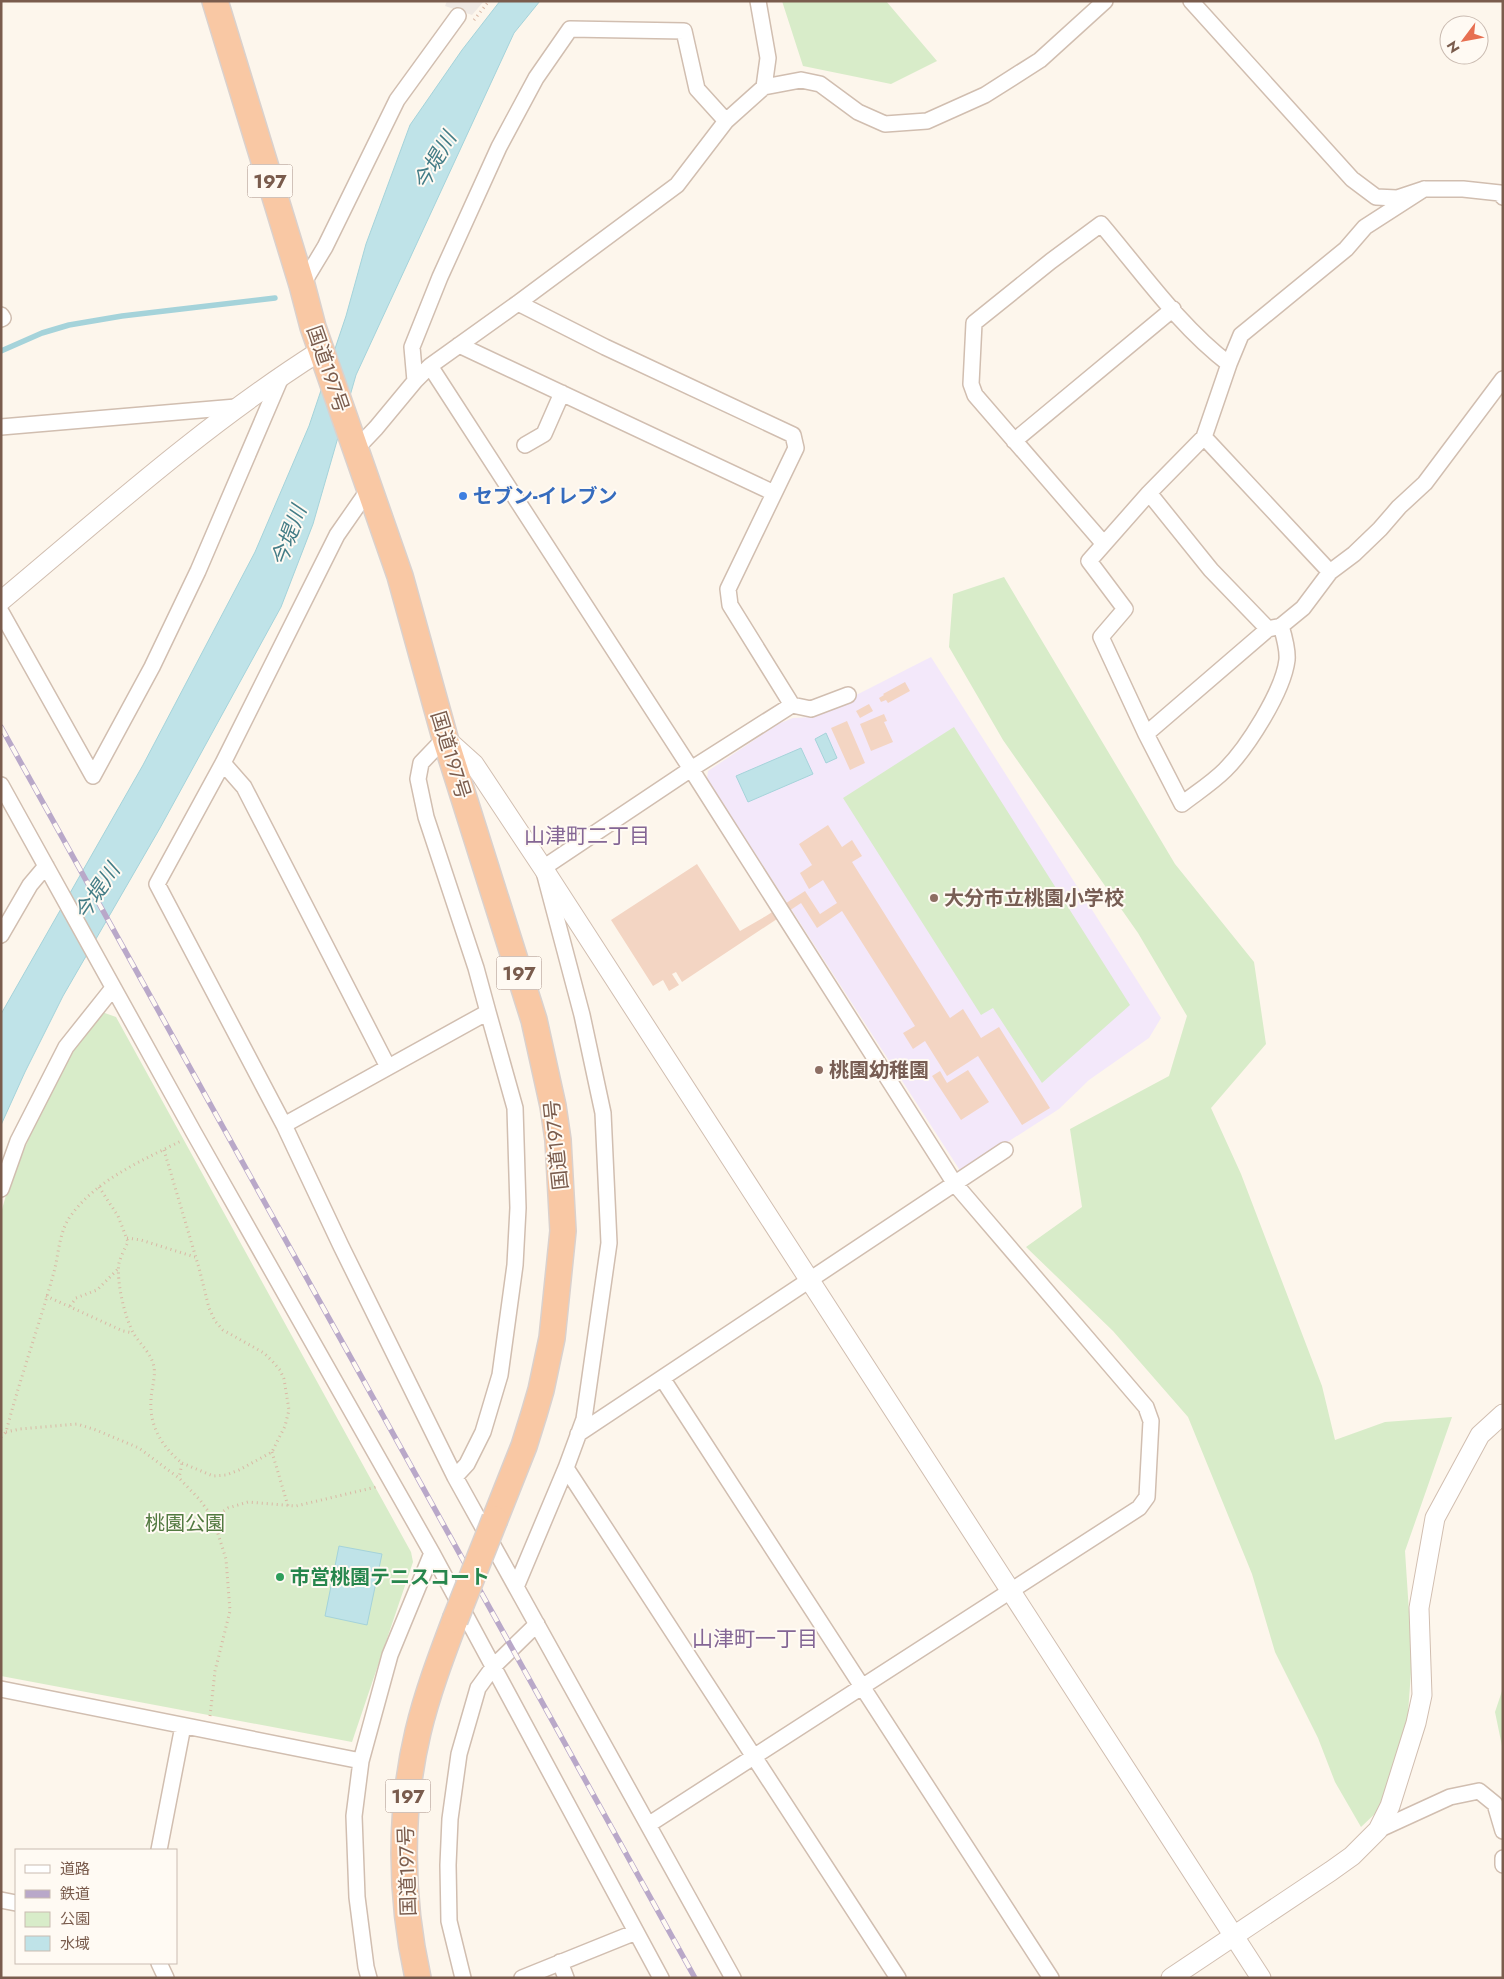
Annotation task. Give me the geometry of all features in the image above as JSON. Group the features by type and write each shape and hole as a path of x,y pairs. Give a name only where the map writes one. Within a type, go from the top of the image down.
{"highway":[{"name":"国道197号","path":"215,1 322,356 400,576 445,738 534,1020 547,1073 558,1140 562,1231 552,1338 541,1390 495,1520 431,1686 421,1719 406,1806 404,1844 405,1885 408,1919 418,1978"}],"street":[{"path":"758,1 768,58 764,88"},
{"path":"353,444 376,428 430,366 677,185 726,121 764,88 801,80 820,84 858,112 885,124 927,121 985,95 1040,60 1105,1"},
{"path":"1191,1 1352,179 1376,197 1397,198 1424,189 1463,189 1500,193 1503,197"},
{"path":"302,286 325,247 398,100 458,16"},
{"path":"415,381 412,348 440,277 499,147 536,78 570,28 684,30 697,89 726,121"},
{"path":"1149,493 1211,570 1274,627 1285,641 1287,660 1280,684 1253,736 1224,770 1182,804 1146,734 1101,637 1125,609 1089,562 1149,493 1204,437 1241,335 1332,262 1365,227 1424,189"},
{"path":"1104,544 975,395 971,384 974,322 1101,224 1173,310 1212,352 1229,364"},
{"path":"518,303 605,347 793,434 796,448 728,589 730,605 792,705"},
{"path":"1014,441 1173,310"},
{"path":"459,345 774,493"},
{"path":"1,601 236,407 282,375 322,356"},
{"path":"430,366 691,769 955,1184 1146,1407 1151,1421 1147,1497 1139,1508 648,1825"},
{"path":"1,612 93,776 152,667 198,571 282,375"},
{"path":"1146,734 1274,627 1304,608 1330,572 1354,554 1425,483 1503,379"},
{"path":"525,445 544,434 562,393"},
{"path":"1,427 236,407"},
{"path":"1204,437 1330,572"},
{"path":"370,489 337,535 223,763 156,884 284,1125 345,1255 455,1477 733,1978"},
{"path":"543,868 691,769 792,705 811,709 848,695"},
{"path":"455,1477 467,1464 483,1432 500,1375 515,1265 518,1208 515,1108 476,968 426,817 418,779 421,763 445,738 474,764 543,868 1261,1978"},
{"path":"223,763 244,787 388,1067"},
{"path":"1,785 194,1133 432,1553 661,1978"},
{"path":"3,928 30,886 46,866"},
{"path":"516,1587 584,1420 610,1244 602,1113 582,1015 543,868"},
{"path":"1,1189 18,1141 66,1047 113,988"},
{"path":"284,1125 488,1012"},
{"path":"578,1434 1005,1150"},
{"path":"662,1378 1052,1978"},
{"path":"1171,1978 1352,1856 1378,1830 1390,1806 1416,1723 1422,1695 1419,1608 1435,1518 1480,1435 1503,1414"},
{"path":"566,1468 898,1978"},
{"path":"369,1978 357,1896 354,1816 361,1760 390,1655 432,1553"},
{"path":"462,1978 449,1920 448,1865 450,1819 459,1754 478,1688 494,1666 536,1624"},
{"path":"1,1689 361,1760"},
{"path":"159,1849 183,1726"},
{"path":"1378,1830 1450,1797 1479,1791 1495,1804 1503,1830"},
{"path":"1503,1858 1503,1865"},
{"path":"1,1900 15,1903"},
{"path":"522,1978 636,1932"},
{"path":"560,1962 566,1978"},
{"path":"159,1964 166,1978"}],"path":[{"path":"1,1437 6,1432 61,1239 70,1216 99,1187 135,1164 194,1133"},
{"path":"119,1267 124,1306 134,1333 143,1344 154,1364 151,1401 152,1420 169,1451 182,1463 213,1476 226,1475 239,1470 272,1452 285,1426 289,1410 286,1389 280,1370 264,1353 219,1326 209,1308 164,1150"},
{"path":"70,1306 76,1298 97,1290 119,1267 128,1242 118,1216 99,1187"},
{"path":"126,1238 141,1240 195,1256"},
{"path":"46,1296 123,1331 134,1333"},
{"path":"1,1431 77,1424 96,1430 139,1448 179,1478 200,1500 213,1518 226,1559 230,1611 215,1671 208,1731"},
{"path":"272,1452 288,1506"},
{"path":"179,1478 182,1463"},
{"path":"213,1518 228,1508 248,1502 296,1506 391,1483"}],"shaded area":[{"path":"447,1 484,1 472,15 445,6"},
{"name":"大分市立桃園小学校","path":"931,657 1161,1018 1149,1038 1089,1080 1059,1109 961,1172 707,779 708,771 778,724 793,718 813,717"}],"green space":[{"path":"782,1 886,1 937,61 891,84 803,66"},
{"path":"1004,577 1175,864 1254,962 1266,1044 1211,1108 1241,1174 1322,1386 1335,1440 1385,1422 1452,1417 1405,1551 1412,1658 1406,1741 1380,1809 1361,1827 1335,1782 1318,1738 1275,1652 1252,1574 1188,1417 1113,1331 1026,1247 1082,1207 1070,1129 1169,1076 1187,1016 1138,933 1003,740 949,647 953,594"},
{"path":"954,727 1130,1005 1042,1083 993,1008 981,1015 843,798"},
{"name":"桃園公園","path":"102,1012 116,1017 411,1552 413,1562 352,1742 1,1676 1,1213 8,1188 57,1072"},
{"path":"1503,1688 1503,1751 1495,1712"}],"water":[{"name":"今堤川","path":"500,1 540,1 514,33 356,375 313,524 281,607 160,828 63,996 1,1125 1,1014 143,765 255,552 309,426 346,316 366,244 410,125 462,50"},
{"path":"826,733 837,758 826,763 815,739"},
{"path":"801,748 813,774 748,802 736,776"},
{"path":"339,1546 382,1554 367,1625 325,1616"}],"building":[{"path":"905,682 910,691 888,703 886,700 881,702 879,698 883,694"},
{"path":"869,704 873,711 860,718 856,711"},
{"path":"884,714 887,721 884,722 893,742 871,751 860,724"},
{"path":"847,721 865,763 850,770 831,728"},
{"path":"828,825 842,847 852,840 862,856 852,862 950,1018 963,1009 981,1038 999,1027 1050,1108 1022,1125 978,1056 947,1076 925,1041 913,1049 903,1033 915,1026 842,911 817,928 801,903 682,982 676,972 672,974 679,985 669,991 663,980 653,986 611,920 697,864 740,931 805,891 820,914 837,903 823,880 809,889 800,873 812,865 799,844"},
{"path":"968,1070 989,1102 961,1120 932,1076 940,1071 947,1083"}],"waterway":[{"path":"1,351 42,333 69,325 122,316 275,298"}],"railway":[{"path":"1,727 695,1978"}],"place":[{"name":"セブン-イレブン","path":"463,496"},
{"name":"大分市立桃園小学校","path":"934,898"},
{"name":"桃園幼稚園","path":"819,1070"},
{"name":"市営桃園テニスコート","path":"280,1577"}],"district":[{"name":"山津町二丁目","path":"587,836"},
{"name":"山津町一丁目","path":"755,1639"}]}
